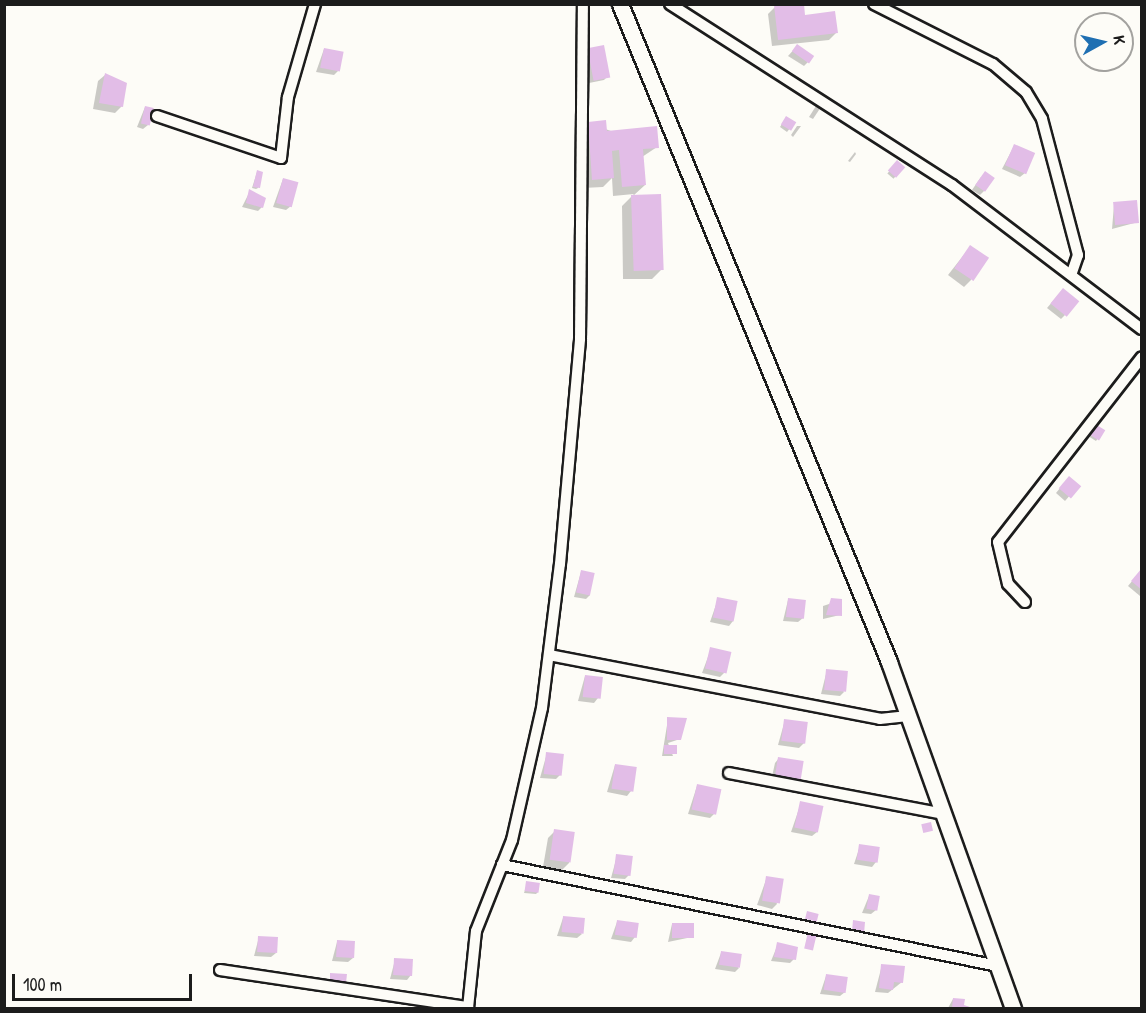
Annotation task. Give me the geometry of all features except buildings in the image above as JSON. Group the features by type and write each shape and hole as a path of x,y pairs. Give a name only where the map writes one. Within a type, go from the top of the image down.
{"street":[{"path":"157,116 281,158 288,97 315,4"},
{"path":"220,970 468,1008 476,931 502,865 539,719 549,655 580,339 583,4"},
{"path":"620,4 908,716 1013,1008"},
{"path":"670,4 952,185 1142,329"},
{"path":"874,4 993,64 1026,92 1042,119 1078,255 1071,275"},
{"path":"1025,602 1008,584 998,542 1142,357"},
{"path":"549,655 880,719 908,716"},
{"path":"729,773 943,814"},
{"path":"502,865 998,966"}]}
